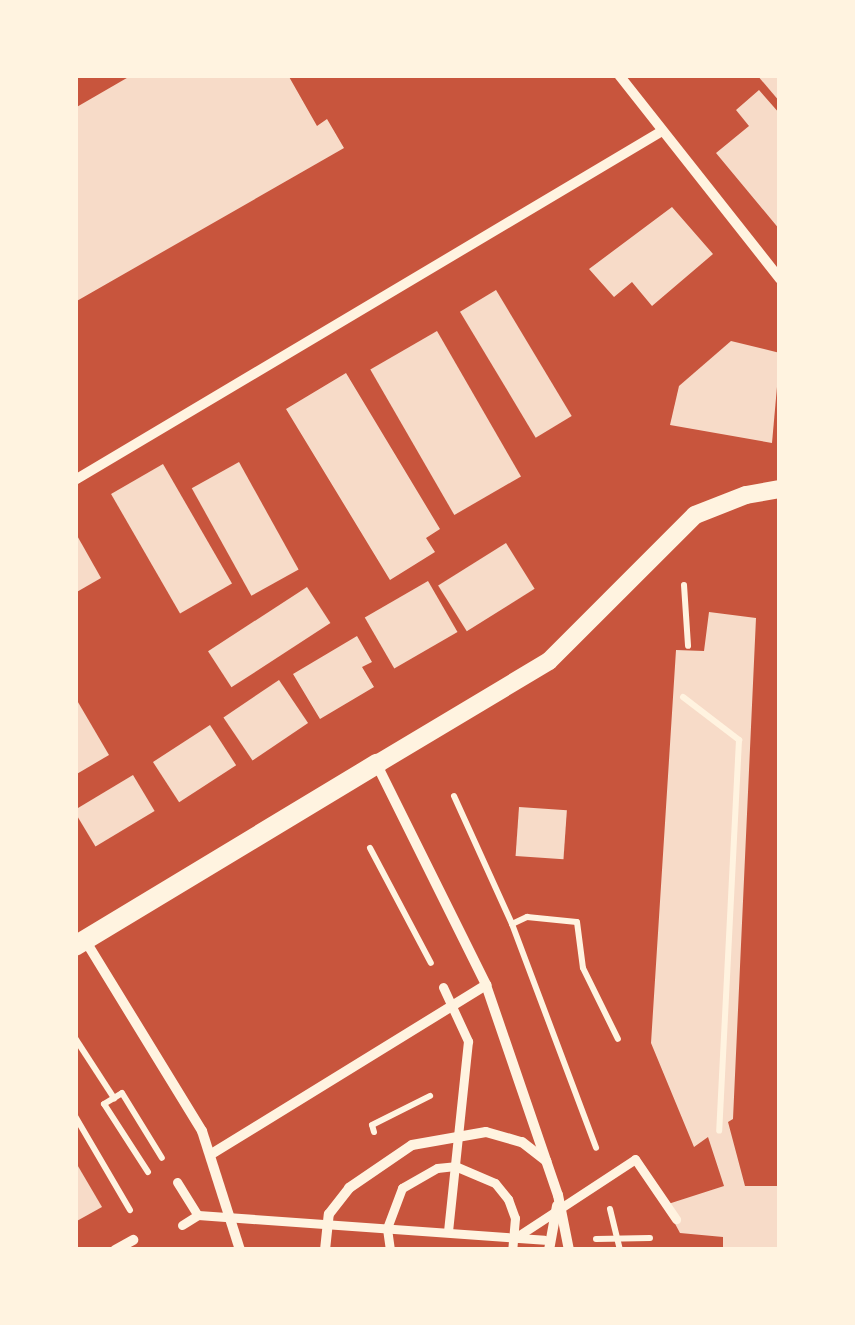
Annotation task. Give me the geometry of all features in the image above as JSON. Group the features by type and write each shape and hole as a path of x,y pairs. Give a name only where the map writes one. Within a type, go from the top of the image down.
{"main road":[{"path":"80,943 377,764"}],"street":[{"path":"619,75 780,279"},
{"path":"75,480 662,132"},
{"path":"569,1250 558,1195 486,985 377,764 549,661 696,516 746,494 780,489"},
{"path":"80,943 213,1153 240,1250"},
{"path":"213,1153 486,985"},
{"path":"443,987 468,1040 448,1232"},
{"path":"325,1250 329,1214 349,1188 412,1145 486,1132 522,1142 547,1162"},
{"path":"516,1238 635,1159 676,1219"},
{"path":"390,1250 387,1228 402,1188 436,1168 455,1166 495,1183 508,1199 516,1238 512,1250"},
{"path":"177,1182 198,1214"},
{"path":"182,1225 198,1214 516,1238 546,1245 558,1195"},
{"path":"115,1250 133,1240"}],"path":[{"path":"684,585 688,646"},
{"path":"682,696 739,740 719,1130"},
{"path":"454,796 512,924 600,1166"},
{"path":"370,848 443,987"},
{"path":"512,924 527,917 576,922 584,968 618,1040"},
{"path":"75,1038 114,1098"},
{"path":"177,1182 122,1094 104,1104 182,1225"},
{"path":"75,1116 134,1216"},
{"path":"608,1200 620,1250"}],"building":[{"path":"132,75 288,75 317,126 327,119 344,148 75,302 75,108"},
{"path":"757,75 780,75 780,102"},
{"path":"759,90 780,114 780,230 716,153 749,126 736,110"},
{"path":"672,207 713,254 652,306 632,282 614,297 589,269"},
{"path":"496,290 572,416 536,438 460,312"},
{"path":"437,331 521,476 454,515 370,370"},
{"path":"731,341 780,353 772,443 670,425 679,386"},
{"path":"346,373 440,529 426,538 435,552 390,580 286,409"},
{"path":"239,462 299,570 251,596 192,488"},
{"path":"163,464 232,584 180,614 111,494"},
{"path":"75,532 101,578 75,593"},
{"path":"506,543 535,589 467,631 438,585"},
{"path":"428,581 458,632 394,669 365,618"},
{"path":"307,587 330,623 231,687 208,651"},
{"path":"709,612 756,618 733,1119 728,1122 745,1186 780,1186 780,1250 723,1250 723,1237 680,1233 665,1205 724,1186 708,1137 694,1147 651,1043 676,650 704,651"},
{"path":"357,636 372,662 362,667 374,687 320,719 293,674"},
{"path":"279,680 308,723 253,761 223,717"},
{"path":"75,697 109,755 75,775"},
{"path":"210,725 236,765 179,802 153,762"},
{"path":"133,775 155,811 95,847 75,810"},
{"path":"519,807 567,810 563,859 516,856"},
{"path":"75,1161 102,1207 75,1222"}]}
